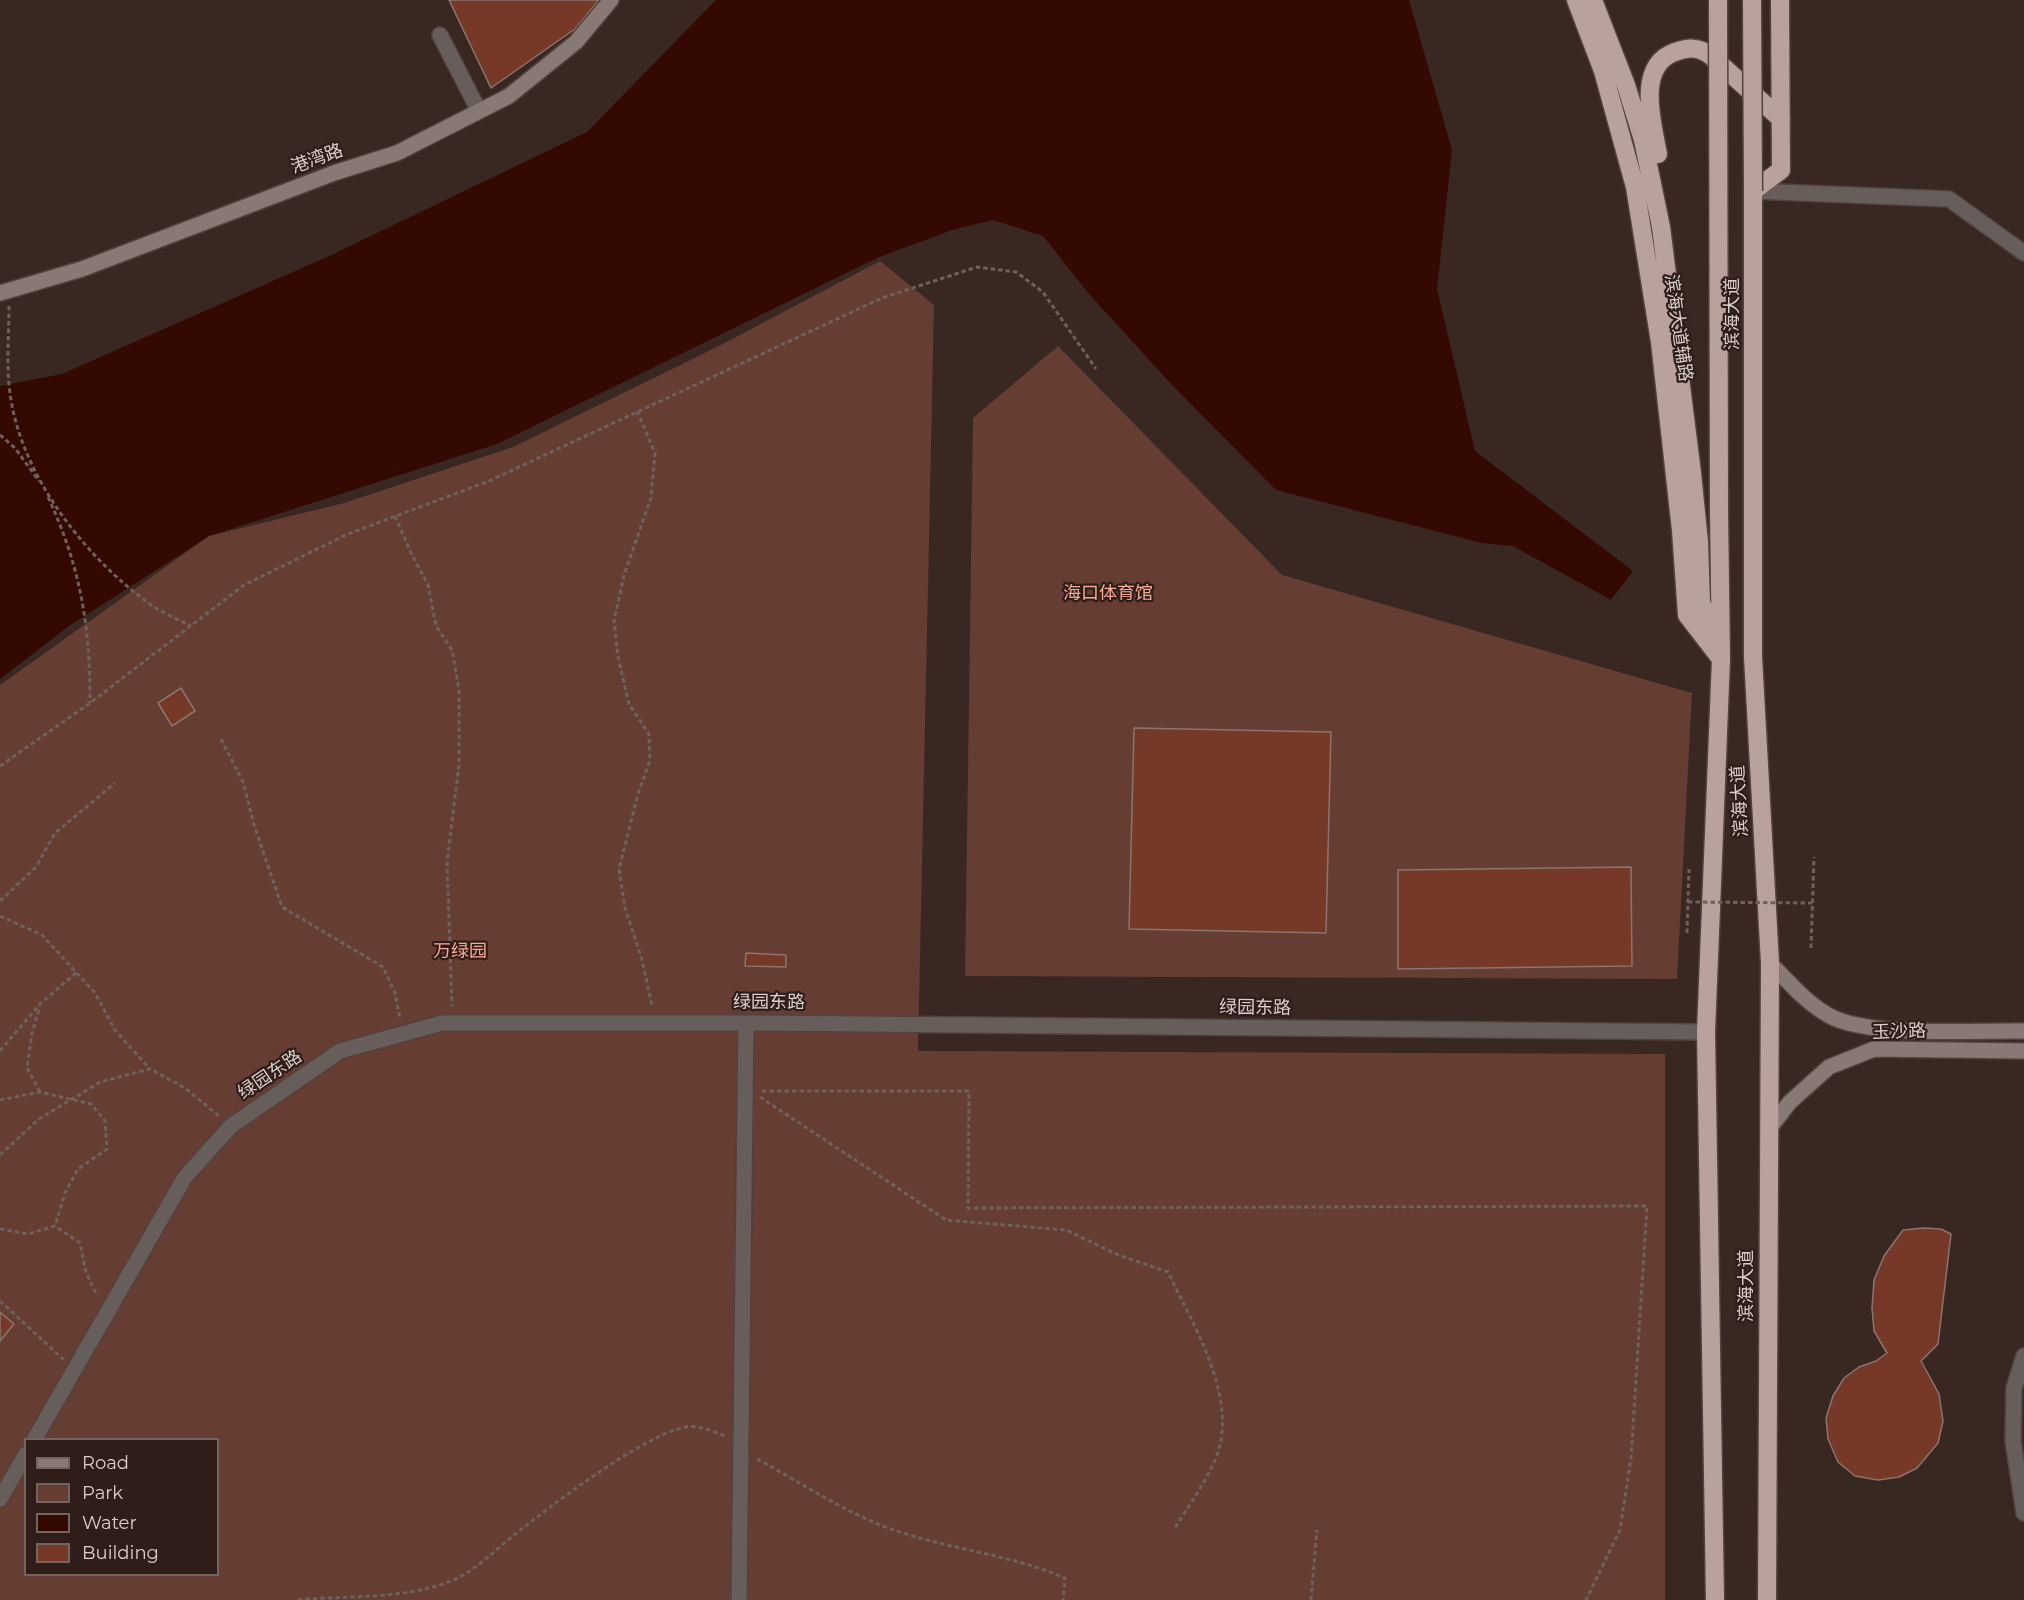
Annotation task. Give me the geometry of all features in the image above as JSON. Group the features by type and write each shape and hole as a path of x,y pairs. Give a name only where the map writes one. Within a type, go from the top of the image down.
{"highway":[{"name":"滨海大道辅路","path":"1576,0 1603,71 1635,187 1661,353 1681,530 1687,615 1721,659"},
{"path":"1593,0 1626,85 1640,129 1661,227 1692,473 1699,542 1701,602 1721,659"},
{"name":"滨海大道","path":"1715,1600 1706,1032 1721,659 1718,0"},
{"name":"滨海大道","path":"1752,0 1753,657 1770,963 1767,1600"},
{"path":"1753,191 1781,170 1780,0"},
{"path":"1661,227 1664,194 1650,112 1649,87 1656,70 1668,54 1685,48 1699,48 1722,64 1781,119"}],"street":[{"name":"港湾路","path":"5,292 82,269 334,173 397,153 509,96 576,42 611,0"},
{"path":"440,35 479,111"},
{"path":"1753,191 1949,199 2024,253"},
{"name":"玉沙路","path":"1770,963 1803,997 1829,1016 1875,1029 2024,1030"},
{"name":"绿园东路","path":"35,1438 185,1177 231,1126 340,1051 442,1023 746,1023 1706,1032"},
{"path":"739,1600 746,1023"},
{"name":"玉沙路","path":"1769,1129 1790,1102 1829,1067 1874,1049 2024,1052"},
{"path":"2024,1356 2014,1388 2013,1441 2024,1513"},
{"path":"0,1499 24,1457"}],"path":[{"path":"0,766 90,703 244,585 348,534 489,481 882,298 977,267 1016,272 1043,292 1096,369"},
{"path":"5,292 10,393 21,441 65,533 80,583 90,646 90,703"},
{"path":"637,411 655,453 651,498 624,575 614,621 618,657 629,704 649,734 650,760 638,794 619,869 625,908 642,960 655,1023"},
{"path":"0,435 15,448 97,558 148,603 191,627"},
{"path":"395,516 428,585 436,626 452,650 459,690 459,765 447,862 452,1023"},
{"path":"221,740 243,782 254,825 282,907 383,967 395,993 403,1034"},
{"path":"0,901 36,867 55,833 115,783"},
{"path":"1811,948 1814,857"},
{"path":"1686,933 1689,869"},
{"path":"1688,902 1812,903"},
{"path":"0,916 42,935 95,993 115,1030 150,1069 185,1088 231,1126"},
{"path":"0,1051 40,1004 77,972"},
{"path":"40,1004 32,1033 27,1068 40,1092"},
{"path":"0,1155 39,1119 100,1082 150,1069"},
{"path":"1175,1528 1215,1459 1223,1414 1209,1357 1168,1272 1118,1255 1066,1230 946,1220 751,1091 969,1091 968,1208 1647,1206 1631,1458 1620,1530 1586,1600"},
{"path":"0,1100 40,1092 90,1104 105,1121 107,1149 78,1169 65,1193 55,1226"},
{"path":"0,1229 28,1234 55,1226"},
{"path":"55,1226 80,1243 87,1272 105,1314"},
{"path":"0,1301 74,1370"},
{"path":"298,1600 425,1590 453,1581 468,1572 548,1508 637,1449 687,1427 710,1429 729,1438 741,1448 882,1526 935,1543 1045,1569 1065,1578 1063,1600"},
{"path":"1311,1600 1317,1530"}],"green space":[{"name":"万绿园","path":"880,261 934,305 918,1051 1665,1054 1665,1600 0,1600 0,685 209,536 344,503 513,447 719,346"},
{"name":"海口体育馆","path":"1058,346 1282,575 1692,693 1677,979 965,976 973,418","holes":["1134,728 1331,732 1326,933 1130,929","1631,867 1632,966 1399,969 1398,870"]}],"water":[{"path":"716,0 1409,0 1452,150 1437,289 1475,451 1633,571 1611,600 1513,546 1482,543 1276,490 1174,387 1089,294 1043,236 993,220 952,230 877,258 497,444 209,536 69,626 0,679 0,386 62,374 327,257 587,132"}],"building":[{"path":"449,0 599,0 575,29 491,88"},
{"path":"181,688 195,711 172,726 158,703"},
{"path":"1134,728 1331,732 1326,933 1129,929"},
{"path":"1631,867 1632,966 1398,969 1398,870"},
{"path":"746,953 786,955 786,967 745,966"},
{"path":"1941,1229 1951,1234 1938,1344 1921,1361 1939,1394 1943,1421 1938,1443 1917,1468 1899,1477 1878,1480 1855,1476 1838,1462 1828,1439 1826,1418 1833,1396 1844,1378 1859,1367 1876,1361 1887,1353 1874,1331 1872,1308 1874,1280 1884,1256 1903,1230"},
{"path":"0,1312 14,1324 0,1341"}]}
